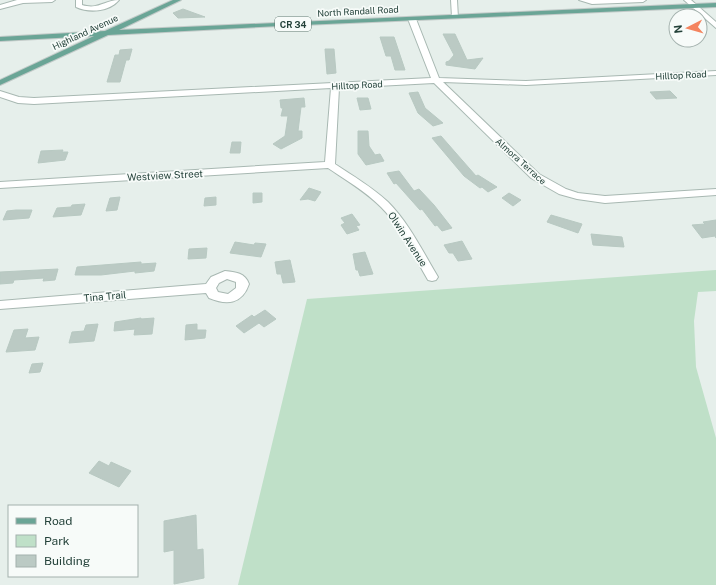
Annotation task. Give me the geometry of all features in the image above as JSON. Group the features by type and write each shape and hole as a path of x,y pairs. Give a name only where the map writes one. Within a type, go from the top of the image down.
{"main road":[{"name":"Highland Avenue","path":"0,83 178,0"},
{"name":"North Randall Road","path":"0,39 716,5"},
{"path":"138,18 137,25 151,31"},
{"path":"55,36 63,40 69,46 67,51"}],"street":[{"path":"0,7 24,1 52,0"},
{"path":"79,0 78,6 87,8 108,6 116,0"},
{"path":"454,0 456,17"},
{"path":"582,0 643,0"},
{"path":"687,0 716,26"},
{"name":"Almora Terrace","path":"412,19 436,80 535,176 551,187 565,193 588,199 612,200 716,192"},
{"name":"Hilltop Road","path":"0,94 18,100 34,101 436,80 526,83 716,72"},
{"path":"330,165 335,86"},
{"name":"Westview Street","path":"0,185 330,165"},
{"name":"Olwin Avenue","path":"330,165 371,192 389,210 401,225 432,277"},
{"name":"Tina Trail","path":"0,305 210,288"}],"green space":[{"path":"716,270 716,291 698,292 694,321 696,367 716,438 716,585 238,585 307,299"}],"building":[{"path":"183,9 205,17 178,18 173,13"},
{"path":"443,34 455,34 467,60 483,58 475,69 446,65 446,62 449,61 454,55"},
{"path":"380,37 394,37 405,70 395,70 391,56 386,56"},
{"path":"132,49 129,60 126,60 120,82 107,82 115,55 119,55 120,50"},
{"path":"325,49 334,49 336,73 327,74"},
{"path":"670,91 677,98 656,99 650,92"},
{"path":"418,92 425,108 443,123 433,126 418,113 409,93"},
{"path":"304,98 305,107 301,107 298,131 302,131 302,138 281,149 273,144 285,136 288,116 281,116 283,108 281,108 280,100"},
{"path":"357,98 368,98 371,109 360,110"},
{"path":"358,131 368,131 369,146 375,155 380,154 384,161 366,165 358,154"},
{"path":"441,136 476,176 478,175 497,187 488,192 464,176 432,138"},
{"path":"232,142 241,142 240,153 230,153"},
{"path":"63,150 62,152 68,152 65,160 38,163 41,151"},
{"path":"399,171 414,191 419,189 452,228 442,231 437,225 435,226 422,209 420,210 396,183 394,184 387,173"},
{"path":"309,188 321,192 315,201 308,199 300,200"},
{"path":"253,193 262,193 262,202 253,203"},
{"path":"509,193 521,200 513,206 502,198"},
{"path":"120,197 117,210 106,211 110,198"},
{"path":"216,197 216,205 204,206 205,198"},
{"path":"85,204 81,215 53,217 57,208"},
{"path":"32,210 29,218 3,220 7,211"},
{"path":"352,214 360,225 356,226 359,230 347,234 341,225 345,223 341,218"},
{"path":"551,215 582,224 578,233 547,222"},
{"path":"716,220 716,238 715,236 702,238 692,225 705,224 703,222"},
{"path":"591,234 622,237 624,247 593,245"},
{"path":"462,241 472,259 458,261 453,253 449,253 444,245"},
{"path":"235,242 254,245 255,243 266,244 261,257 230,253"},
{"path":"207,248 206,258 188,259 189,249"},
{"path":"365,252 373,274 360,276 358,270 356,270 353,254"},
{"path":"290,260 295,282 283,283 281,274 277,274 275,262"},
{"path":"141,262 141,264 156,263 154,271 135,273 135,271 101,275 75,275 77,267"},
{"path":"58,269 55,280 43,281 44,278 14,280 13,283 0,284 0,272"},
{"path":"265,310 276,319 264,327 259,323 244,333 236,326 252,315 254,317"},
{"path":"141,318 154,318 152,334 134,335 135,329 114,331 115,322"},
{"path":"98,324 94,341 69,343 72,332 84,331 86,325"},
{"path":"197,324 197,330 206,330 205,338 185,340 186,325"},
{"path":"28,329 25,338 39,337 35,350 6,352 14,330"},
{"path":"43,363 40,372 29,373 32,364"},
{"path":"99,461 109,466 111,462 131,471 119,487 89,473"},
{"path":"196,515 197,550 203,549 204,578 174,584 174,550 164,552 164,521"}]}
